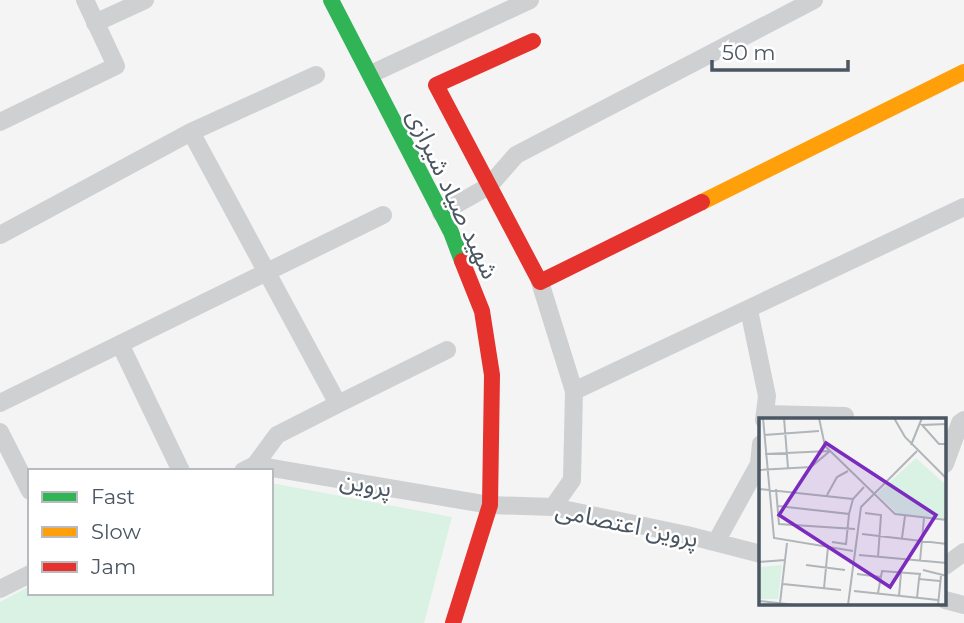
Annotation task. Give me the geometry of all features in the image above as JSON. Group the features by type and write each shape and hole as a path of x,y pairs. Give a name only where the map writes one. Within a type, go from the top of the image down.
{"street":[{"path":"0,122 116,66 85,0"},
{"path":"95,23 145,0"},
{"name":"شهید صیاد شیرازی","path":"331,0 442,213 482,312 492,374 491,505 453,623"},
{"path":"371,74 530,0"},
{"path":"442,213 489,186 516,155 814,0"},
{"path":"533,41 436,85 540,282 574,391 572,480 553,507"},
{"path":"540,282 964,72"},
{"path":"0,235 191,132 316,75"},
{"path":"191,132 338,404"},
{"path":"574,391 964,208"},
{"path":"0,403 383,215"},
{"path":"749,310 767,396 764,417 845,416"},
{"path":"120,344 180,469"},
{"path":"249,468 277,435 447,350"},
{"path":"946,461 964,420"},
{"path":"0,432 28,487"},
{"path":"716,542 759,464"},
{"name":"پروین","path":"273,472 491,505"},
{"name":"پروین اعتصامی","path":"491,505 553,507 759,553"},
{"path":"946,565 964,552"},
{"path":"0,589 28,575"},
{"path":"946,600 964,605"}],"green space":[{"path":"273,483 452,517 424,623 0,623 0,602 28,587 28,595 273,595"}],"traffic: fast":[{"path":"331,0 451,232 462,261"}],"traffic: slow":[{"path":"702,202 964,72"}],"traffic: jam":[{"path":"533,41 436,85 540,282 702,202"},
{"path":"453,623 490,505 492,375 482,311 462,261"}]}
